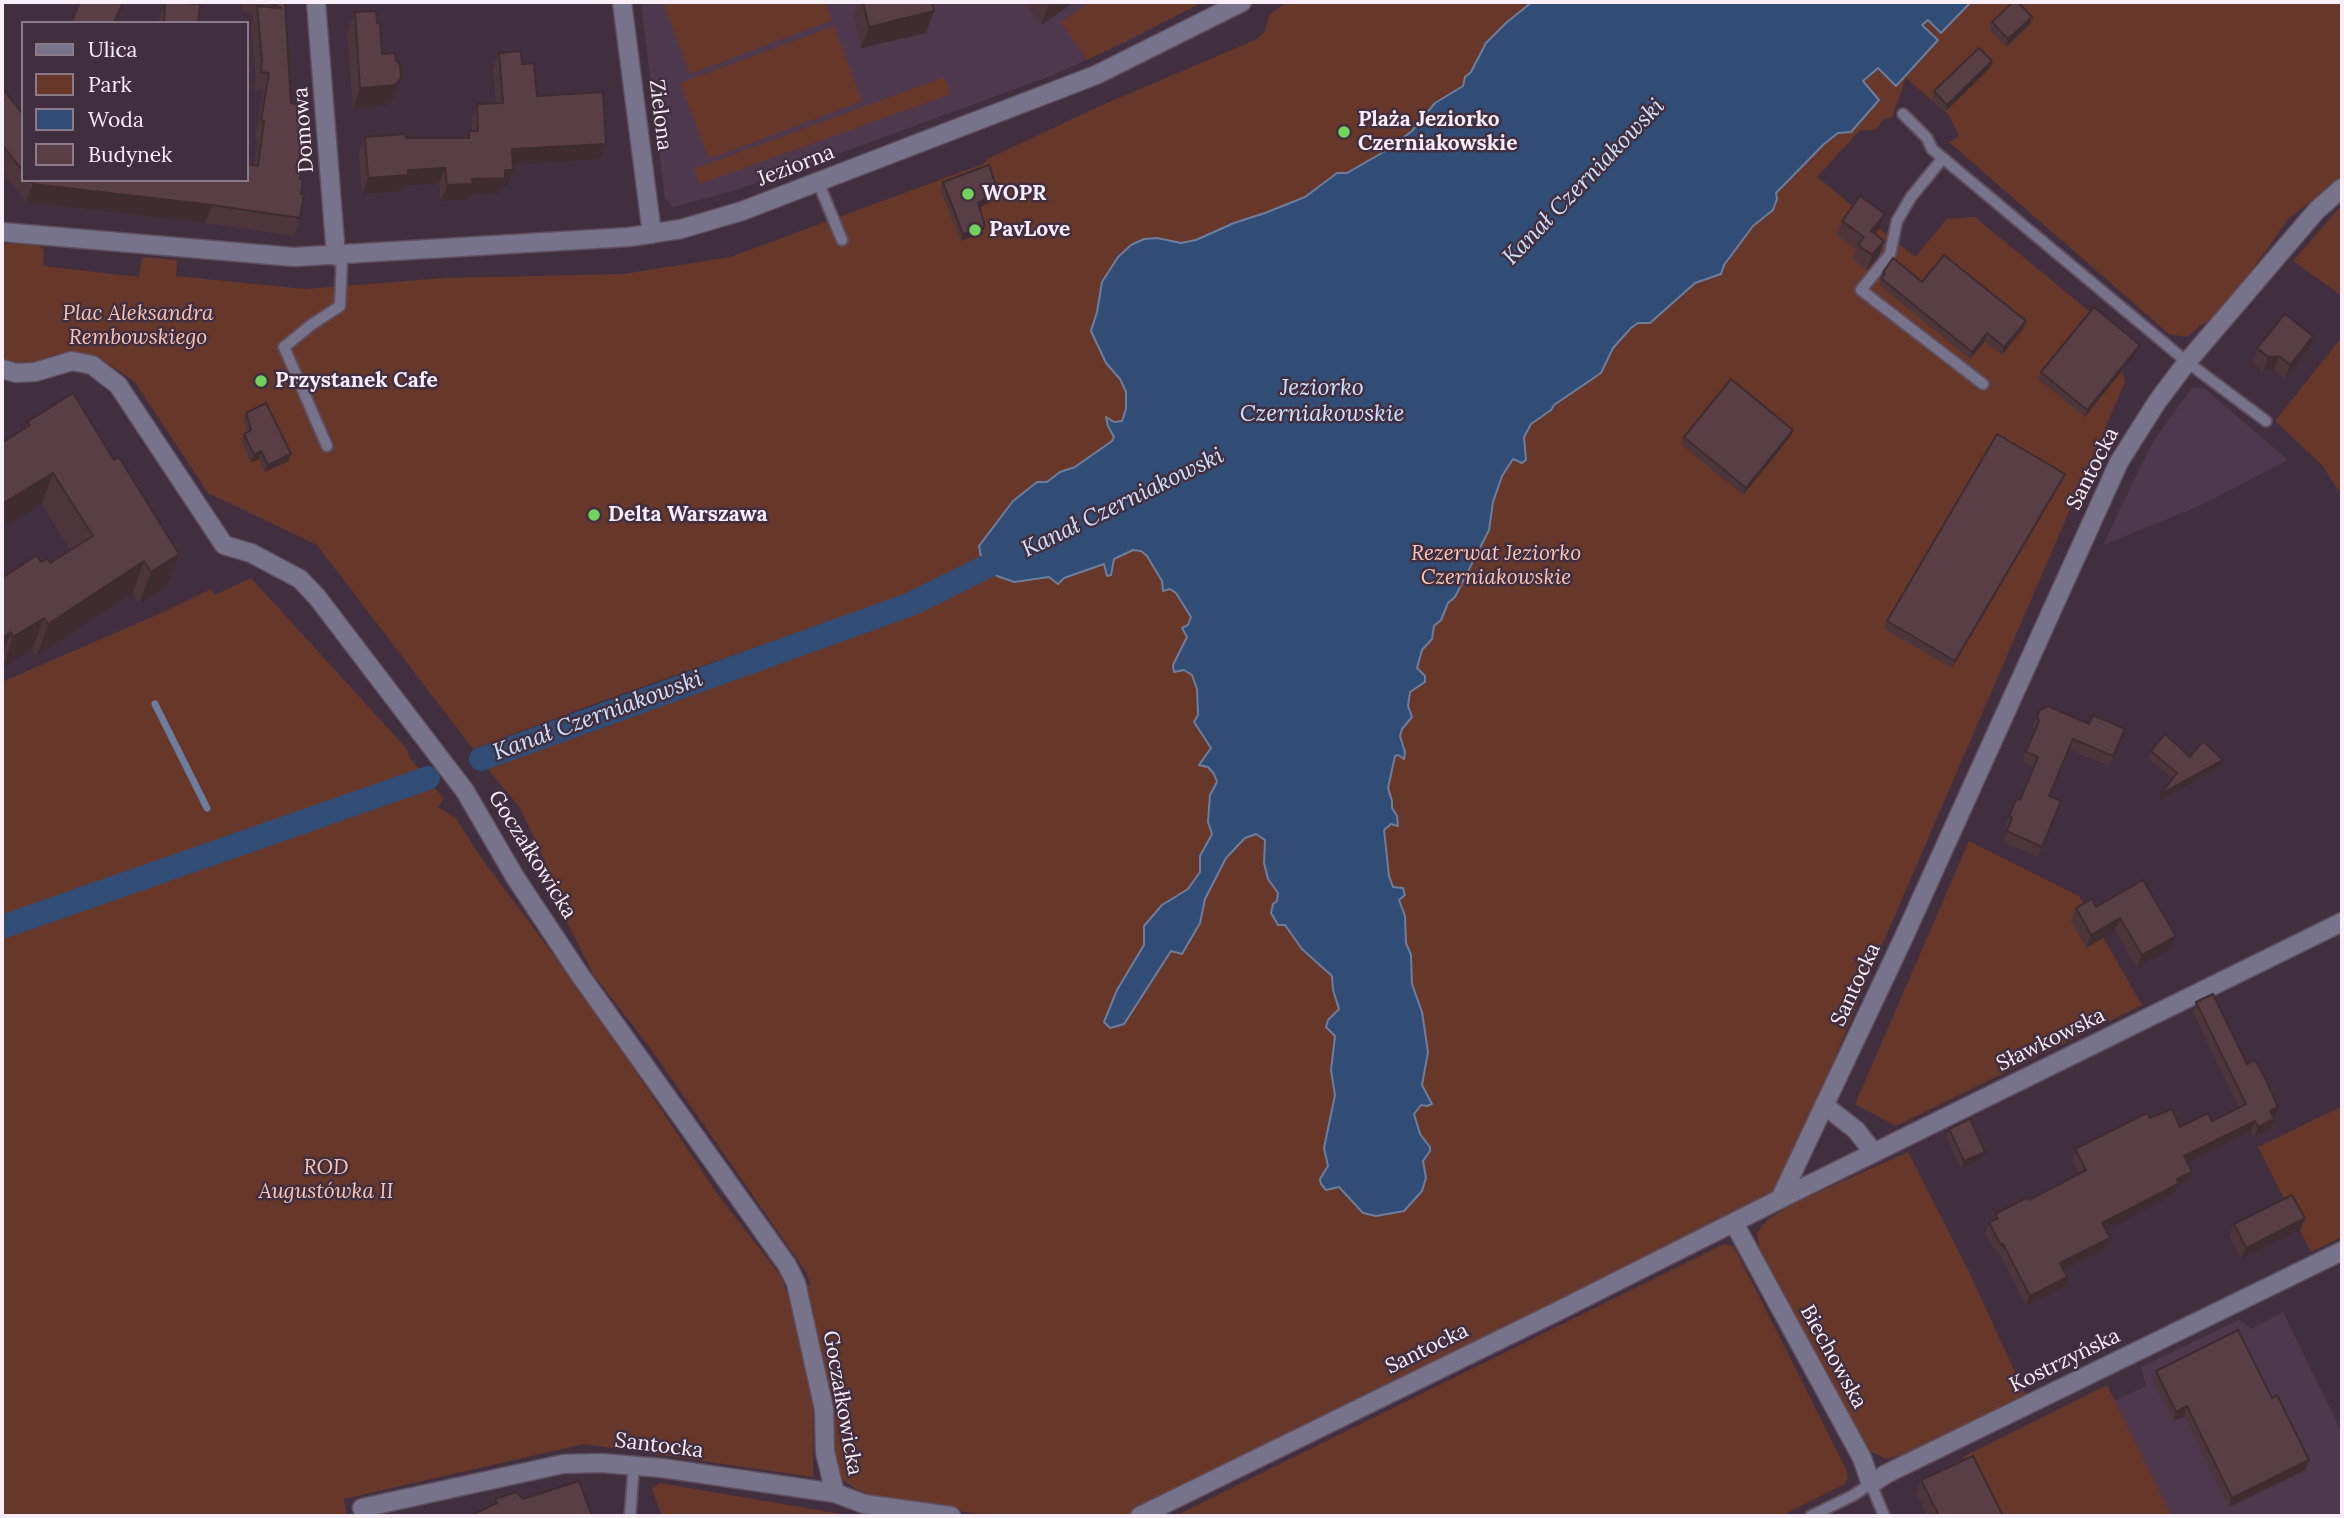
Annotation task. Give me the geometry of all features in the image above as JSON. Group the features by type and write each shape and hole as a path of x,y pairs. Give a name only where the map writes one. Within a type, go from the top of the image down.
{"street":[{"name":"Domowa","path":"316,2 339,256"},
{"name":"Zielona","path":"622,2 652,234"},
{"name":"Jeziorna","path":"339,256 652,234 681,229 818,182 1096,75 1234,4"},
{"name":"Santocka","path":"1140,1516 1780,1199 1903,939 2119,462 2157,402 2187,362 2317,210 2342,188"},
{"path":"2,232 268,257 339,256"},
{"name":"Goczałkowicka","path":"2,369 16,373 35,372 72,362 92,365 118,385 224,545 251,553 300,579 317,597 464,791 515,877 580,975 787,1265 796,1283 824,1409 825,1452 835,1493"},
{"name":"Sławkowska","path":"1780,1199 2342,922"},
{"path":"1824,1105 1856,1130 1874,1153"},
{"name":"Biechowska","path":"1734,1223 1862,1458 1871,1484"},
{"name":"Kostrzyńska","path":"1871,1484 1886,1474 2342,1251"},
{"name":"Santocka","path":"362,1508 563,1464 601,1462 634,1464 835,1493 864,1504 951,1516"}],"lane":[{"path":"1903,114 1927,138 1932,149 2187,362 2266,421"},
{"path":"1943,158 1910,197 1897,221 1890,254 1860,290 1983,384"},
{"path":"818,182 842,240"},
{"path":"327,446 285,347 340,306 339,256"},
{"path":"630,1516 634,1464"},
{"name":"Kostrzyńska","path":"1811,1516 1871,1484"},
{"name":"Biechowska","path":"1871,1484 1884,1516"}],"shaded area":[{"path":"641,2 1197,2 1197,5 1126,42 1053,75 800,168 736,190 673,207 665,199"},
{"path":"2192,388 2205,389 2288,460 2199,506 2103,545 2152,443"},
{"path":"2283,1312 2342,1433 2342,1516 2172,1516 2114,1401 2146,1386 2141,1367 2239,1320 2252,1329"}],"green space":[{"path":"663,2 825,2 832,20 690,74"},
{"path":"1090,2 1197,2 1197,5 1087,60 1061,22"},
{"name":"Rezerwat Jeziorko Czerniakowskie","path":"1287,2 2342,2 2342,179 2289,218 2219,317 2202,324 2187,337 2169,334 1949,142 1959,136 1949,115 1906,78 1892,117 1884,119 1875,130 1860,130 1817,177 1915,257 1947,219 1975,217 2113,331 2125,382 1868,978 1786,1176 1770,1204 1144,1516 994,1516 886,1501 859,1491 836,1471 829,1392 802,1284 811,1285 806,1272 651,1049 593,974 555,898 546,863 520,808 487,768 916,614 906,595 473,749 317,545 208,493 135,382 107,363 84,353 70,352 35,362 14,363 2,358 2,244 38,243 44,251 43,266 139,277 142,257 177,260 176,276 305,289 444,278 623,274 730,257 983,164 987,159 1100,106 1255,40 1265,32 1269,15"},
{"path":"834,26 862,101 709,159 680,83"},
{"path":"944,77 951,94 699,184 694,169"},
{"path":"2342,205 2342,296 2293,261"},
{"path":"2342,337 2342,491 2337,488 2322,465 2275,421"},
{"name":"ROD Augustówka II","path":"251,578 407,749 409,757 444,799 438,807 456,818 480,856 599,1016 718,1195 781,1276 791,1305 813,1402 813,1477 584,1444 344,1499 347,1516 2,1516 2,682 211,589 215,595"},
{"path":"1969,841 2079,896 2142,1005 1896,1126 1855,1104"},
{"path":"2342,1106 2342,1237 2311,1252 2258,1147"},
{"path":"1908,1152 1969,1272 2025,1394 1906,1454 1886,1459 1867,1450 1760,1249 1757,1233 1767,1220 1792,1204"},
{"path":"1724,1244 1734,1247 1846,1469 1848,1478 1845,1484 1781,1516 1175,1516"},
{"path":"2107,1385 2172,1516 1992,1516 1963,1457"},
{"path":"660,1483 853,1516 662,1516 652,1489"}],"water":[{"name":"Jeziorko Czerniakowskie","path":"1532,2 1970,3 1941,33 1928,20 1922,25 1938,40 1896,86 1878,68 1863,81 1879,100 1851,132 1838,133 1824,144 1776,193 1773,210 1753,226 1724,265 1721,274 1695,283 1650,323 1638,323 1631,328 1613,348 1601,373 1531,424 1524,437 1526,460 1522,463 1513,459 1502,476 1493,502 1489,530 1455,597 1448,603 1441,620 1434,626 1432,639 1422,650 1417,668 1425,676 1425,682 1410,692 1408,706 1412,717 1400,736 1405,752 1404,759 1395,756 1388,788 1398,826 1391,824 1384,830 1389,876 1393,887 1403,888 1405,895 1399,900 1405,916 1412,984 1422,1012 1428,1052 1422,1085 1432,1104 1421,1105 1414,1114 1420,1134 1430,1147 1423,1161 1426,1178 1422,1191 1404,1211 1376,1216 1363,1213 1339,1187 1326,1190 1321,1184 1320,1179 1328,1166 1324,1148 1335,1095 1331,1070 1335,1036 1326,1027 1328,1020 1339,1009 1332,976 1302,949 1285,925 1278,925 1271,913 1278,893 1268,879 1264,863 1265,840 1256,834 1245,838 1226,858 1205,899 1200,923 1182,954 1171,951 1124,1024 1110,1028 1104,1022 1117,990 1144,945 1144,926 1162,905 1188,889 1200,872 1200,856 1212,834 1208,822 1210,795 1217,782 1208,767 1199,765 1211,748 1194,722 1198,715 1197,689 1192,675 1184,670 1174,672 1173,665 1187,637 1182,628 1188,625 1191,617 1176,593 1170,589 1163,591 1162,581 1141,551 1133,550 1114,559 1111,575 1107,576 1104,564 1064,578 1058,584 1049,577 1014,582 997,576 983,568 979,546 1013,501 1037,482 1047,482 1060,472 1075,467 1112,441 1114,437 1106,417 1114,422 1122,421 1126,409 1126,392 1120,379 1106,363 1091,331 1102,282 1118,257 1131,245 1144,239 1157,238 1181,243 1196,240 1265,213 1305,197 1337,173 1347,173 1387,150 1412,131 1435,103 1463,86 1465,77 1471,72 1486,43"}],"building":[{"path":"80,2 123,2 115,21 72,21"},
{"path":"165,2 200,4 198,21 164,21"},
{"path":"268,2 285,2 291,103 302,105 299,140 303,141 300,179 303,180 301,194 304,194 300,218 32,182 248,182 248,164 258,166 264,121 261,120 269,73 261,72 257,6 281,8"},
{"path":"863,2 932,2 934,11 869,27"},
{"path":"2013,2 2018,2 2032,17 2008,39 1992,22"},
{"path":"376,11 377,23 380,23 382,54 395,53 396,61 400,64 401,78 395,85 360,88 355,12"},
{"path":"1979,48 1992,61 1947,105 1934,91"},
{"path":"521,51 522,64 534,63 537,96 603,92 606,144 512,149 513,170 505,170 505,178 472,179 473,184 447,185 445,168 408,170 408,175 368,178 365,137 405,134 406,138 469,138 469,131 478,131 477,104 503,103 499,53"},
{"path":"2,88 21,112 21,169 2,145"},
{"path":"989,165 998,192 978,203 985,226 963,234 943,182"},
{"path":"1860,196 1885,214 1871,231 1884,241 1872,255 1858,245 1864,237 1842,221"},
{"path":"1944,255 2026,321 2004,347 1987,333 1972,352 1881,278 1893,258 1922,282"},
{"path":"2094,307 2140,345 2087,410 2041,372"},
{"path":"2285,314 2313,336 2290,365 2279,356 2268,357 2257,348"},
{"path":"1731,379 1793,430 1746,488 1684,437"},
{"path":"73,393 114,460 119,457 179,554 151,572 144,561 48,624 44,618 13,637 11,632 2,638 2,578 37,555 41,562 48,558 50,563 93,536 53,473 2,504 2,443 30,425 27,422"},
{"path":"266,403 291,454 268,465 261,451 254,455 244,434 251,430 246,413"},
{"path":"1997,434 2065,474 1955,661 1887,621"},
{"path":"2048,706 2089,724 2093,715 2125,729 2113,756 2073,739 2049,796 2061,801 2042,847 2007,831 2012,818 2009,816 2017,798 2020,800 2038,757 2026,752 2039,721 2037,716 2040,710"},
{"path":"2165,734 2190,757 2203,741 2223,760 2161,794 2177,773 2151,751"},
{"path":"2143,880 2176,936 2142,955 2120,918 2091,935 2076,908 2092,899 2096,907"},
{"path":"2213,994 2247,1064 2255,1060 2264,1076 2278,1107 2270,1111 2274,1119 2258,1127 2255,1121 2184,1156 2192,1172 2177,1179 2178,1184 2102,1223 2110,1238 2060,1263 2067,1277 2030,1296 1989,1223 1998,1218 1995,1214 2028,1197 2029,1200 2086,1170 2075,1149 2147,1113 2150,1118 2172,1109 2180,1127 2208,1113 2212,1121 2246,1104 2196,1002"},
{"path":"1970,1119 1985,1152 1964,1161 1949,1129"},
{"path":"2292,1195 2305,1218 2246,1248 2234,1224"},
{"path":"2238,1330 2272,1398 2277,1395 2309,1460 2232,1498 2187,1406 2176,1412 2156,1371"},
{"path":"1973,1456 2003,1516 1939,1516 1921,1480"},
{"path":"579,1481 592,1516 470,1516 497,1503 495,1499 516,1492 523,1499"}],"waterway":[{"name":"Kanał Czerniakowski","path":"481,759 911,604 1012,554"},
{"path":"155,704 207,808"},
{"name":"Kanał Czerniakowski","path":"2,927 428,778"}],"place":[{"name":"Plaża Jeziorko Czerniakowskie","path":"1344,132"},
{"name":"WOPR","path":"968,194"},
{"name":"PavLove","path":"975,230"},
{"name":"Przystanek Cafe","path":"261,381"},
{"name":"Delta Warszawa","path":"594,515"}],"park label":[{"name":"Plac Aleksandra Rembowskiego","path":"138,326"}]}
